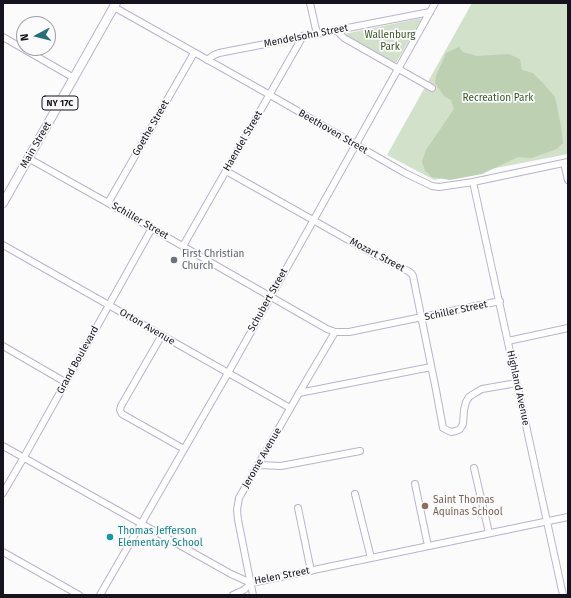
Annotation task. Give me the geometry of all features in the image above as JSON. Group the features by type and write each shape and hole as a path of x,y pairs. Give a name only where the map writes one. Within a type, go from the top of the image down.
{"main road":[{"name":"Main Street","path":"3,203 115,5"}],"street":[{"path":"310,3 317,34"},
{"name":"Schubert Street","path":"101,593 228,373 435,3"},
{"name":"Beethoven Street","path":"115,5 194,53 405,173 432,186 438,187 473,182 566,163"},
{"name":"Mendelsohn Street","path":"207,60 219,53 430,12"},
{"path":"336,30 344,38 432,88"},
{"name":"Haendel Street","path":"183,246 303,36"},
{"path":"3,37 74,78"},
{"name":"Goethe Street","path":"108,203 194,53"},
{"name":"Schiller Street","path":"28,158 327,329 336,332 349,332 500,302"},
{"path":"566,163 568,180"},
{"name":"Mozart Street","path":"226,171 375,255 412,274 422,318 442,428 451,432 456,432 463,424 466,402 469,397 482,389 517,383"},
{"name":"Highland Avenue","path":"473,182 563,595"},
{"name":"Grand Boulevard","path":"3,493 152,228"},
{"name":"Orton Avenue","path":"3,245 290,408"},
{"path":"508,341 568,328"},
{"name":"Jerome Avenue","path":"253,595 238,520 237,510 239,498 290,408 336,332"},
{"path":"162,335 120,410 122,414 184,449"},
{"path":"3,346 65,382"},
{"path":"299,393 431,367"},
{"name":"Helen Street","path":"3,446 231,574 251,583 568,517"},
{"path":"259,465 281,466 360,451"},
{"path":"474,468 490,533"},
{"path":"415,484 428,546"},
{"path":"355,494 371,558"},
{"path":"298,508 311,571"},
{"path":"3,552 79,595"},
{"path":"233,595 244,590 251,583"},
{"path":"101,593 109,595"},
{"path":"563,595 568,594"}],"green space":[{"name":"Recreation Park","path":"472,3 568,3 568,154 434,180 387,155"},
{"name":"Wallenburg Park","path":"422,18 396,63 344,34"},
{"path":"459,47 463,52 477,56 509,54 520,59 522,70 533,73 555,97 563,143 557,149 531,158 518,157 482,174 450,180 432,177 425,171 422,161 426,150 454,109 451,100 444,96 435,83 436,76 446,53"}],"place":[{"name":"First Christian Church","path":"174,260"},
{"name":"Saint Thomas Aquinas School","path":"425,506"},
{"name":"Thomas Jefferson Elementary School","path":"110,537"}]}
